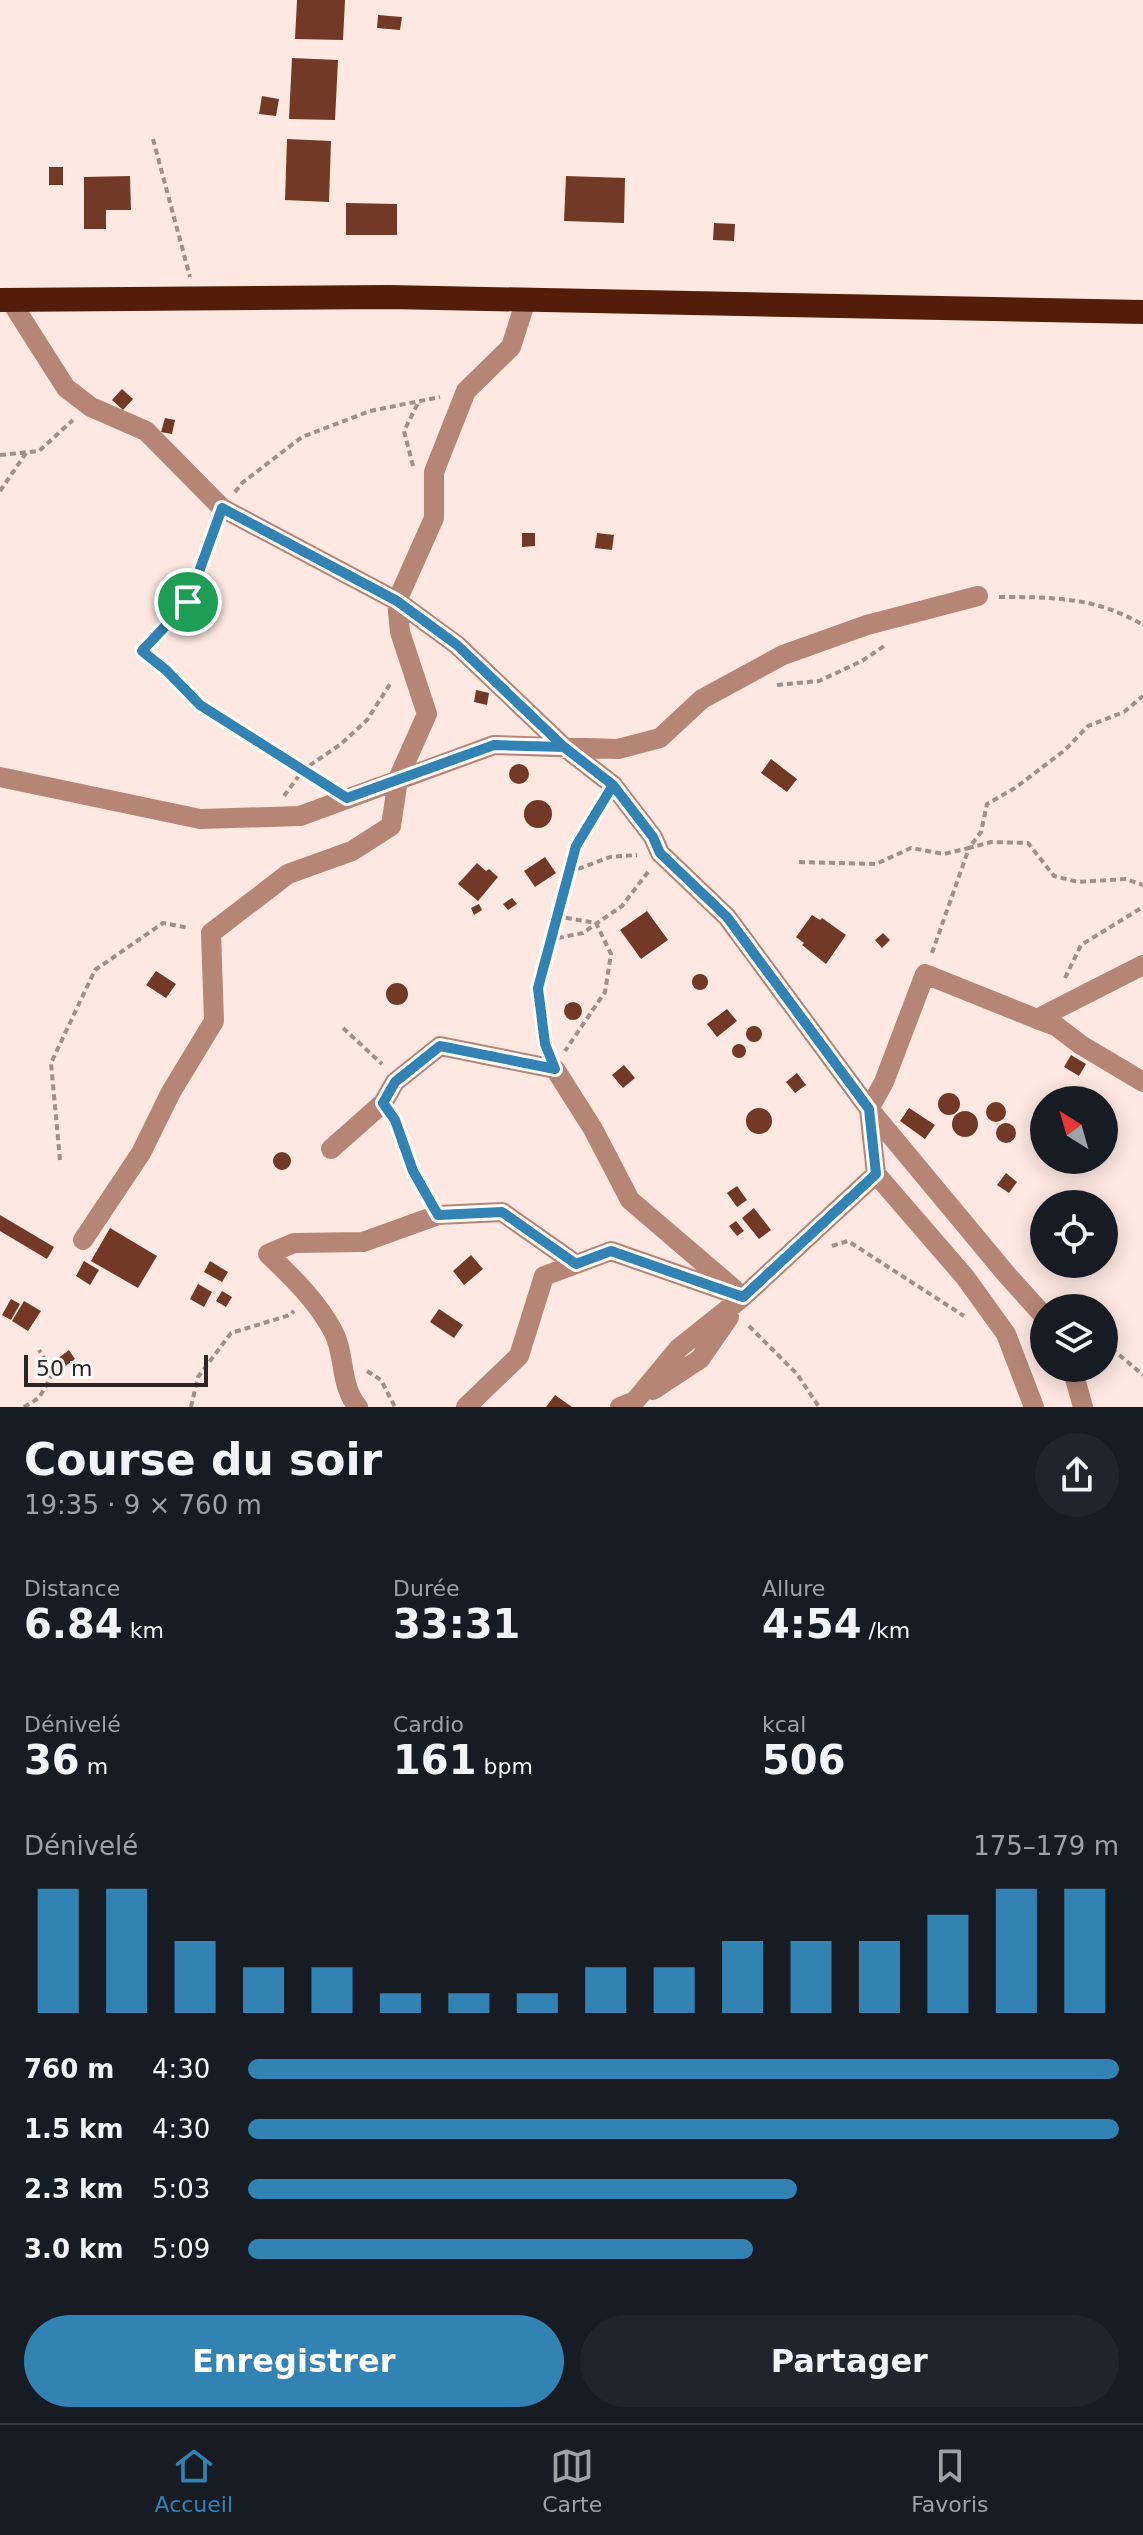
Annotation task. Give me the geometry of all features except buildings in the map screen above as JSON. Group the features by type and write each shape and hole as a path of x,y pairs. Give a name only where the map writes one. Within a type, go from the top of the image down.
{"highway":[{"path":"5,300 389,297 1143,312"}],"street":[{"path":"5,300 66,388 91,407 146,431 222,508 397,601 457,645 564,747 613,785 653,837 660,853 727,917 869,1109 1030,1300"},
{"path":"83,1240 141,1153 171,1092 214,1021 211,933 288,874 352,851 391,826 398,779 427,714 400,632 397,601 434,518 434,472 466,391 511,347 526,300"},
{"path":"0,777 200,819 300,816 494,745 618,749 660,738 702,699 783,655 867,625 978,596"},
{"path":"1037,1019 1143,965"},
{"path":"1034,1407 1006,1334 965,1277 876,1174 869,1109 884,1082 925,974 1056,1026 1081,1045 1143,1082"},
{"path":"331,1149 383,1103 395,1082 440,1046 555,1069 593,1129 630,1200 743,1297"},
{"path":"627,1404 700,1359 743,1297 876,1174"},
{"path":"358,1407 347,1395 334,1333 308,1294 268,1254 294,1243 363,1242 438,1215 502,1212 576,1264"},
{"path":"466,1407 519,1356 544,1276 611,1251 743,1297"},
{"path":"1076,1382 1083,1407"}],"path":[{"path":"153,139 195,298"},
{"path":"347,798 200,705 166,670 142,651 188,602 222,508 242,483 302,437 370,411 466,391"},
{"path":"414,473 404,431 419,401"},
{"path":"0,455 39,451 91,407"},
{"path":"0,491 26,453"},
{"path":"978,596 1065,598 1121,612 1143,625"},
{"path":"732,683 749,688 819,681 862,661 889,643"},
{"path":"269,817 303,770 341,744 367,720 397,674"},
{"path":"925,974 969,848 981,832 987,804 1015,788 1065,750 1088,726 1124,712 1143,696"},
{"path":"555,1069 545,1044 538,988 548,940 576,846 613,785"},
{"path":"799,862 876,864 911,848 944,854 991,842 1028,843 1054,876 1078,882 1126,879 1143,885"},
{"path":"567,873 610,857 660,853"},
{"path":"548,940 583,933 622,906 660,853"},
{"path":"1061,983 1081,945 1143,907"},
{"path":"556,916 596,923"},
{"path":"60,1160 51,1063 95,970 163,923 211,933"},
{"path":"555,1069 605,992 611,954 596,923"},
{"path":"343,1028 379,1060 395,1082"},
{"path":"383,1103 395,1120 413,1171 438,1215"},
{"path":"821,1249 848,1241 971,1321 1006,1334"},
{"path":"191,1407 198,1377 231,1333 290,1315 308,1294"},
{"path":"743,1297 747,1324 797,1374 819,1407"},
{"path":"24,1407 39,1398 53,1373 39,1350"},
{"path":"1118,1354 1143,1375"},
{"path":"340,1358 354,1362 381,1380 395,1407"}],"route":[{"path":"188,602 142,651 166,670 200,705 347,798 494,745 564,747 613,785 653,837 660,853 727,917 869,1109 876,1174 743,1297 611,1251 576,1264 502,1212 438,1215 413,1171 395,1120 383,1103 395,1082 440,1046 555,1069 545,1044 538,988 548,940 576,846 613,785 519,707 501,685 457,645 397,601 222,508 188,602"}]}
